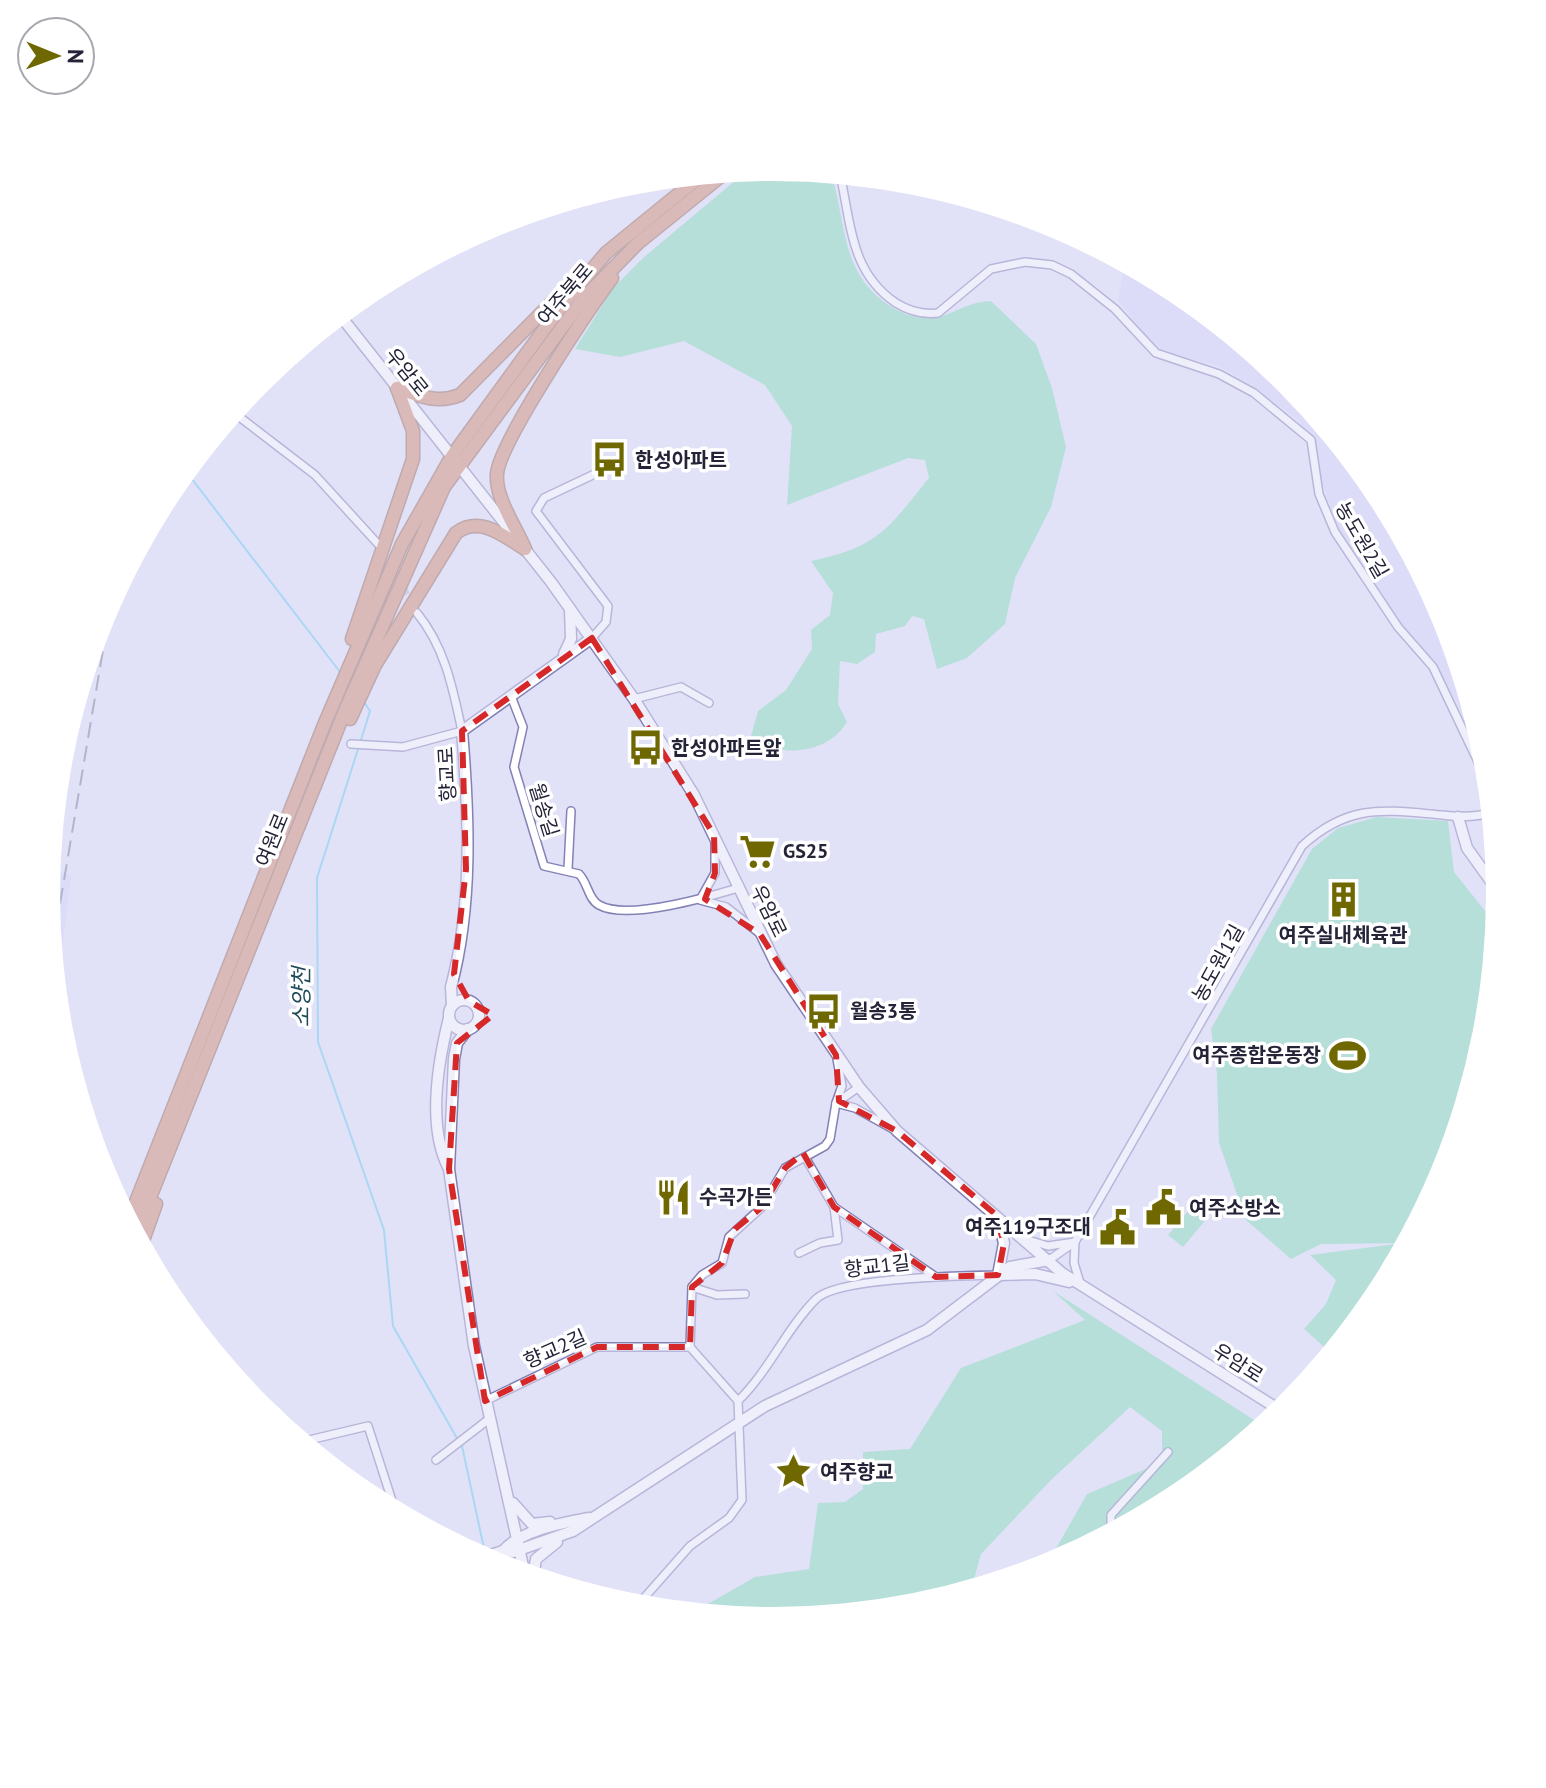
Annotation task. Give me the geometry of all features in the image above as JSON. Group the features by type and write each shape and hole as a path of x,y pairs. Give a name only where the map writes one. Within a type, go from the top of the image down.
{"highway":[{"name":"여주북로","path":"456,461 583,299 638,243 711,184"},
{"name":"여주북로","path":"456,461 559,309 606,253 688,186"},
{"path":"525,549 497,484 498,468 527,411 591,307 638,243"},
{"path":"397,388 425,399 448,400 460,395 575,279 606,253"},
{"path":"353,645 413,459 413,431 397,388"},
{"path":"353,645 402,544 456,461"},
{"name":"여원로","path":"141,1221 335,736 456,461"},
{"path":"370,662 461,529 475,525 489,527 525,549"},
{"name":"여원로","path":"134,1208 353,645"},
{"path":"146,1232 167,1174 173,1142"}],"street":[{"name":"농도원2길","path":"843,185 862,269 882,293 901,306 927,314 938,313 991,269 1025,262 1052,265 1071,274 1115,309 1156,353 1238,384 1311,440 1315,477 1326,514 1398,627 1433,667 1470,744"},
{"name":"우암로","path":"346,323 525,549 634,699 694,795 760,934 859,1087 897,1131 1081,1285 1270,1404"},
{"path":"242,419 315,475 378,544"},
{"path":"592,638 606,622 608,606 536,511 544,498 601,471"},
{"path":"559,660 571,639 569,607"},
{"path":"351,744 394,748 462,731 440,650 417,613"},
{"name":"향교로","path":"452,1006 466,869 462,731 592,638"},
{"path":"634,699 681,687 709,703"},
{"name":"월송길","path":"511,696 523,727 514,767 544,866 568,869 583,878 598,905 608,908 641,909 700,900 738,888"},
{"name":"농도원1길","path":"1049,1260 1075,1242 1302,846 1335,821 1367,810 1458,817 1481,814"},
{"path":"568,869 571,811"},
{"path":"1458,817 1467,848 1485,873"},
{"path":"714,835 715,873 700,900 726,907 760,934"},
{"path":"454,974 479,1015 457,1043 449,1169 474,1346 503,1479 513,1558"},
{"path":"449,1169 440,1150 438,1127 442,1055 452,1006 469,1001"},
{"path":"449,1018 456,1028 468,1029"},
{"path":"646,1595 690,1546 737,1509 744,1490 738,1401 690,1347 692,1287 702,1275 722,1263 729,1237 762,1207 785,1168 830,1139 842,1086 836,1055"},
{"path":"836,1103 859,1087"},
{"path":"836,1103 855,1108 897,1131"},
{"path":"799,1253 820,1243 838,1240 834,1207 805,1157"},
{"path":"834,1207 936,1277"},
{"path":"995,1214 1004,1243 998,1275 1035,1274 1081,1285"},
{"path":"1025,1240 1048,1246 1075,1242 1074,1263 1081,1285"},
{"name":"향교1길","path":"498,1552 593,1517 741,1421 818,1380 927,1330 998,1275 1023,1262 1049,1260"},
{"name":"향교1길","path":"738,1401 772,1364 821,1294 846,1287 936,1277 998,1275"},
{"path":"692,1287 717,1295 745,1294"},
{"name":"향교2길","path":"485,1401 597,1347 690,1347"},
{"path":"438,1458 489,1419"},
{"path":"314,1439 368,1426 390,1495"},
{"path":"1111,1521 1111,1515 1168,1452"},
{"path":"503,1479 515,1510 532,1524 572,1526"},
{"path":"535,1566 536,1559 572,1526"},
{"path":"510,1548 516,1559"}],"highlighted area":[{"path":"592,638 714,835 715,873 705,899 760,934 836,1055 839,1101 897,1131 995,1214 1004,1243 998,1275 936,1277 834,1207 803,1153 785,1168 762,1207 735,1229 722,1263 692,1287 690,1347 597,1347 485,1401 449,1169 457,1043 493,1015 469,1001 454,974 466,869 462,731"}],"shaded area":[{"path":"1123,273 1207,328 1277,390 1339,460 1366,498 1412,579 1432,621 1463,715 1434,660 1400,624 1339,529 1299,421 1249,383 1220,367 1163,350 1149,341 1118,300"},
{"path":"61,872 71,876 62,946"}],"green space":[{"path":"733,183 834,184 847,245 861,277 872,291 898,311 920,318 946,315 991,301 1036,344 1052,388 1066,447 1051,507 1015,578 1005,624 967,658 937,669 924,619 912,616 905,626 876,634 875,652 857,664 840,661 838,704 847,722 838,733 816,747 775,749 750,740 758,711 786,690 812,649 811,630 830,615 833,593 811,561 852,549 879,534 929,478 925,460 908,458 787,505 792,426 765,385 684,341 620,357 575,349 613,288 643,258"},
{"name":"여주종합운동장","path":"1377,817 1448,821 1454,872 1485,911 1480,987 1462,1079 1448,1123 1432,1167 1394,1243 1321,1244 1291,1259 1246,1220 1219,1143 1217,1074 1211,1029 1312,849 1338,828"},
{"path":"1194,1204 1209,1216 1183,1247 1168,1235"},
{"name":"여주종합운동장","path":"1393,1244 1366,1290 1324,1346 1304,1329 1326,1304 1336,1280 1310,1255"},
{"path":"1053,1291 1254,1420 1207,1460 1169,1487 1056,1548 1087,1494 1162,1462 1162,1431 1130,1407 1052,1479 981,1554 974,1578 866,1601 773,1607 709,1603 755,1577 809,1569 818,1503 845,1502 863,1489 863,1452 910,1449 961,1368 1085,1320"}],"waterway":[{"name":"소양천","path":"193,480 340,672"},
{"name":"소양천","path":"361,740 370,711 364,702"},
{"name":"소양천","path":"359,746 317,878 318,1042 384,1230 393,1326 458,1440"},
{"name":"소양천","path":"462,1446 483,1545"}],"tunnel":[{"path":"383,552 412,604"}],"railway":[{"path":"60,902 103,652"}],"place":[{"name":"한성아파트","path":"609,460"},
{"name":"한성아파트앞","path":"645,748"},
{"name":"GS25","path":"757,851"},
{"name":"여주실내체육관","path":"1343,900"},
{"name":"월송3통","path":"824,1011"},
{"name":"여주종합운동장","path":"1347,1055"},
{"name":"수곡가든","path":"673,1197"},
{"name":"여주소방소","path":"1163,1208"},
{"name":"여주119구조대","path":"1117,1227"},
{"name":"여주향교","path":"794,1472"}]}
